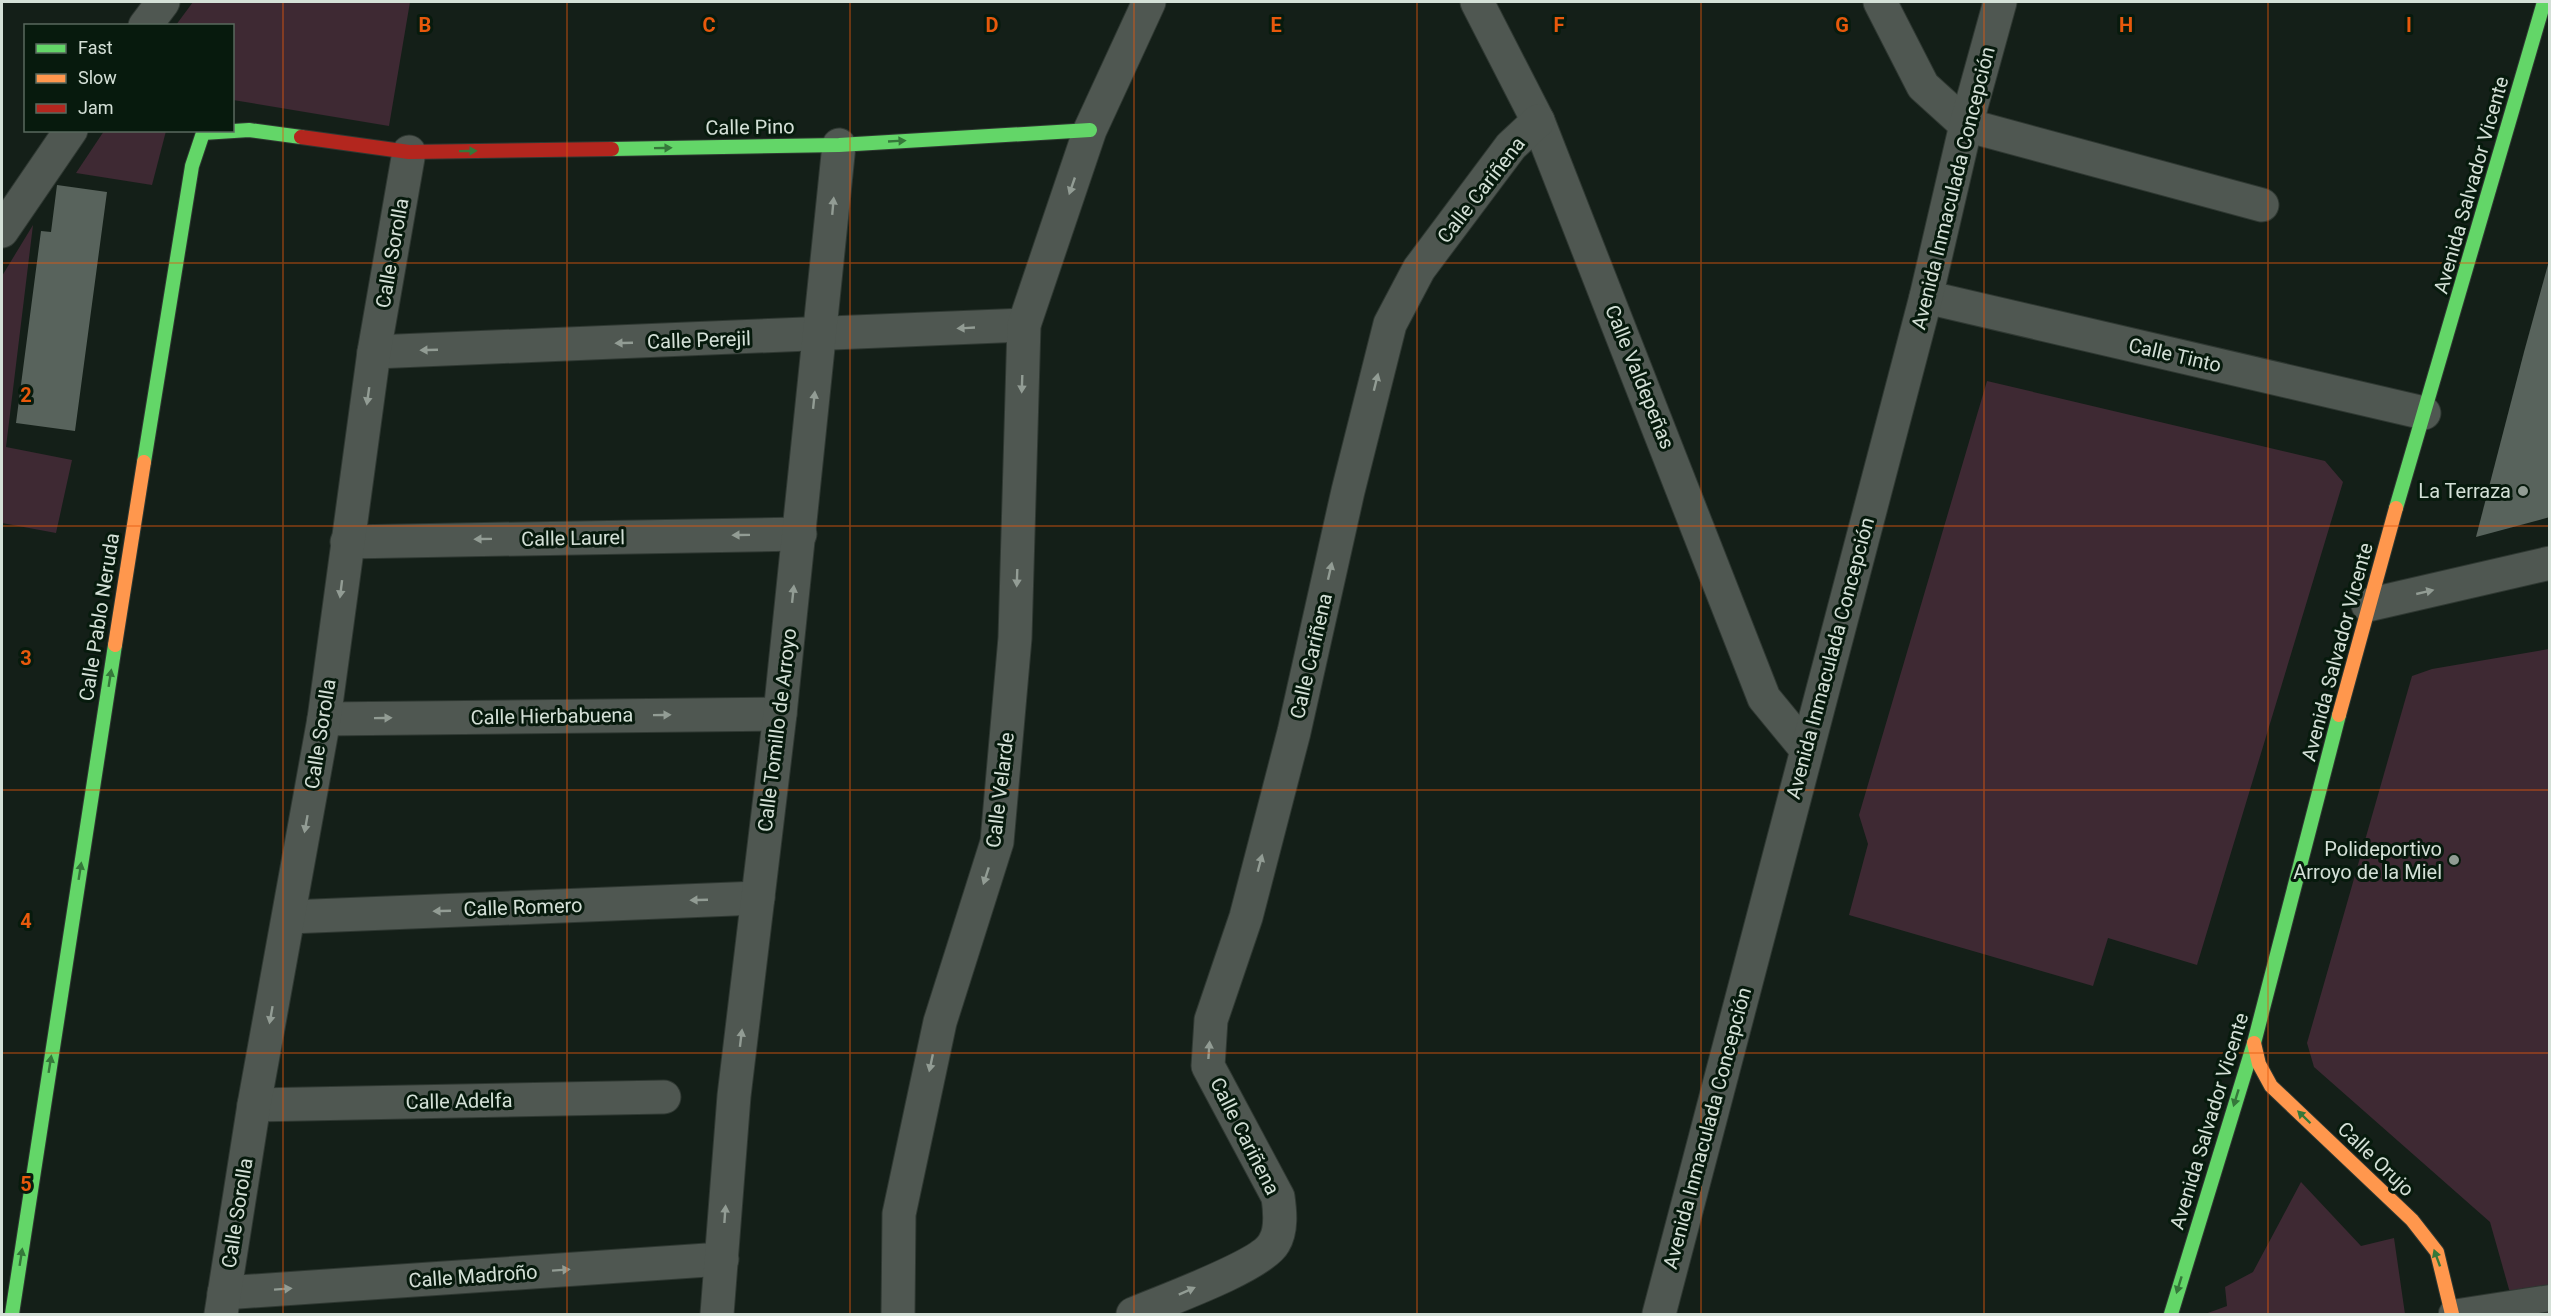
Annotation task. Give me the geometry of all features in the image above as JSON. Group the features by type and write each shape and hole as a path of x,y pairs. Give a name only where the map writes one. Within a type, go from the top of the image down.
{"street":[{"path":"147,24 163,2"},
{"path":"1090,130 1149,2"},
{"name":"Calle Valdepeñas","path":"1476,2 1538,122 1764,698 1806,749"},
{"path":"1880,2 1923,86 1966,125 2262,205"},
{"name":"Avenida Inmaculada Concepción","path":"1659,1314 1926,297 1966,125 2000,2"},
{"name":"Avenida Salvador Vicente","path":"2171,1314 2254,1043 2368,605 2424,413 2541,44 2544,2"},
{"name":"Calle Cariñena","path":"1133,1314 1254,1261 1274,1244 1280,1217 1278,1197 1208,1066 1211,1020 1246,917 1294,732 1346,503 1390,324 1419,269 1511,146 1538,122"},
{"name":"Calle Pablo Neruda","path":"234,131 249,130 409,152"},
{"name":"Calle Pino","path":"409,152 839,144 1090,130"},
{"name":"Calle Velarde","path":"898,1314 899,1214 940,1022 997,842 1015,638 1024,325 1090,130"},
{"path":"2,231 70,132"},
{"name":"Calle Pablo Neruda","path":"12,1314 128,560 192,166 203,134 226,132"},
{"name":"Calle Tomillo de Arroyo","path":"717,1314 734,1096 800,534 839,144"},
{"name":"Calle Sorolla","path":"223,1304 254,1105 324,719 346,542 374,352 409,152"},
{"name":"Calle Tinto","path":"1926,297 2424,413"},
{"name":"Calle Perejil","path":"374,352 1024,325"},
{"name":"Calle Laurel","path":"346,542 800,534"},
{"path":"2368,605 2550,563"},
{"name":"Calle Hierbabuena","path":"324,719 780,714"},
{"name":"Calle Romero","path":"289,917 758,898"},
{"name":"Calle Orujo","path":"2254,1043 2259,1064 2271,1086 2412,1220 2437,1252 2452,1314"},
{"name":"Calle Adelfa","path":"254,1105 664,1097"},
{"name":"Calle Madroño","path":"223,1304 722,1258"}],"lane":[{"path":"2452,1314 2550,1298"}],"shaded area":[{"path":"193,2 410,2 389,126 234,100 234,24 177,24"},
{"path":"103,132 166,132 152,185 76,173"},
{"path":"33,225 6,447 72,460 56,533 2,523 2,276"},
{"path":"1987,381 2325,461 2343,482 2197,965 2108,938 2093,986 1849,915 1868,844 1859,815"},
{"name":"Polideportivo Arroyo de la Miel","path":"2549,649 2549,1314 2516,1314 2490,1222 2314,1067 2307,1043 2412,676 2432,669"},
{"path":"2301,1182 2361,1246 2394,1238 2405,1314 2205,1314 2227,1306 2225,1287 2253,1272"}],"building":[{"path":"57,185 107,192 75,431 16,423 41,231 51,232"},
{"path":"2549,261 2550,517 2476,537 2524,352"}],"traffic: fast":[{"path":"2396,508 2544,2"},
{"path":"234,131 249,130 301,137"},
{"path":"612,149 839,145 1090,130"},
{"path":"144,462 192,166 203,133 218,132"},
{"path":"12,1314 115,645"},
{"path":"2171,1314 2254,1043 2339,715"}],"traffic: slow":[{"path":"115,645 144,462"},
{"path":"2339,715 2396,508"},
{"path":"2254,1043 2259,1064 2271,1086 2412,1220 2437,1252 2452,1314"}],"traffic: jam":[{"path":"301,137 409,152 612,149"}],"place":[{"name":"La Terraza","path":"2523,491"},
{"name":"Polideportivo Arroyo de la Miel","path":"2454,860"}]}
